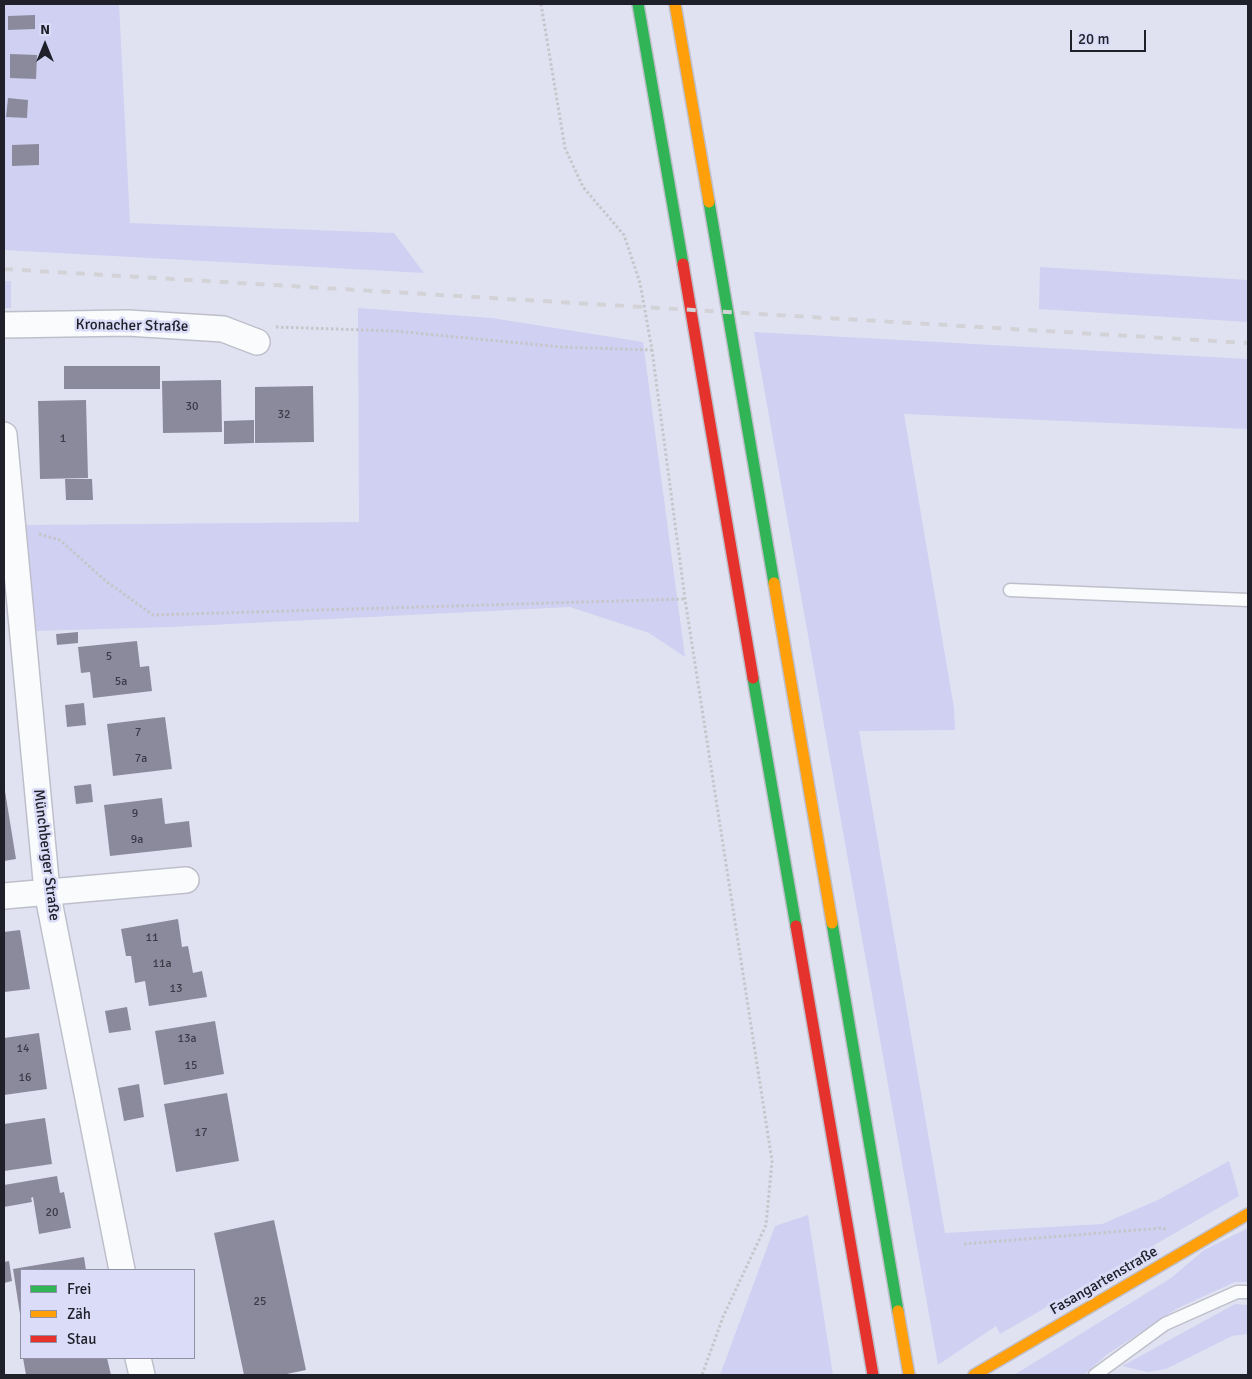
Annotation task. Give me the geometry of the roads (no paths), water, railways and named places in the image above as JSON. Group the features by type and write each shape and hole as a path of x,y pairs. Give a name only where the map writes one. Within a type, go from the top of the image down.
{"main road":[{"path":"638,4 873,1375"},
{"path":"675,4 909,1375"},
{"name":"Fasangartenstraße","path":"974,1375 1248,1214"}],"street":[{"name":"Kronacher Straße","path":"4,325 128,323 223,329 257,342"},
{"name":"Münchberger Straße","path":"4,435 47,891 122,1269"},
{"path":"4,896 186,880"},
{"path":"138,1359 142,1375"}],"lane":[{"path":"1010,590 1248,600"},
{"path":"1095,1375 1110,1362 1166,1324 1237,1292 1248,1292"}],"railway":[{"path":"4,269 1248,343"}]}
